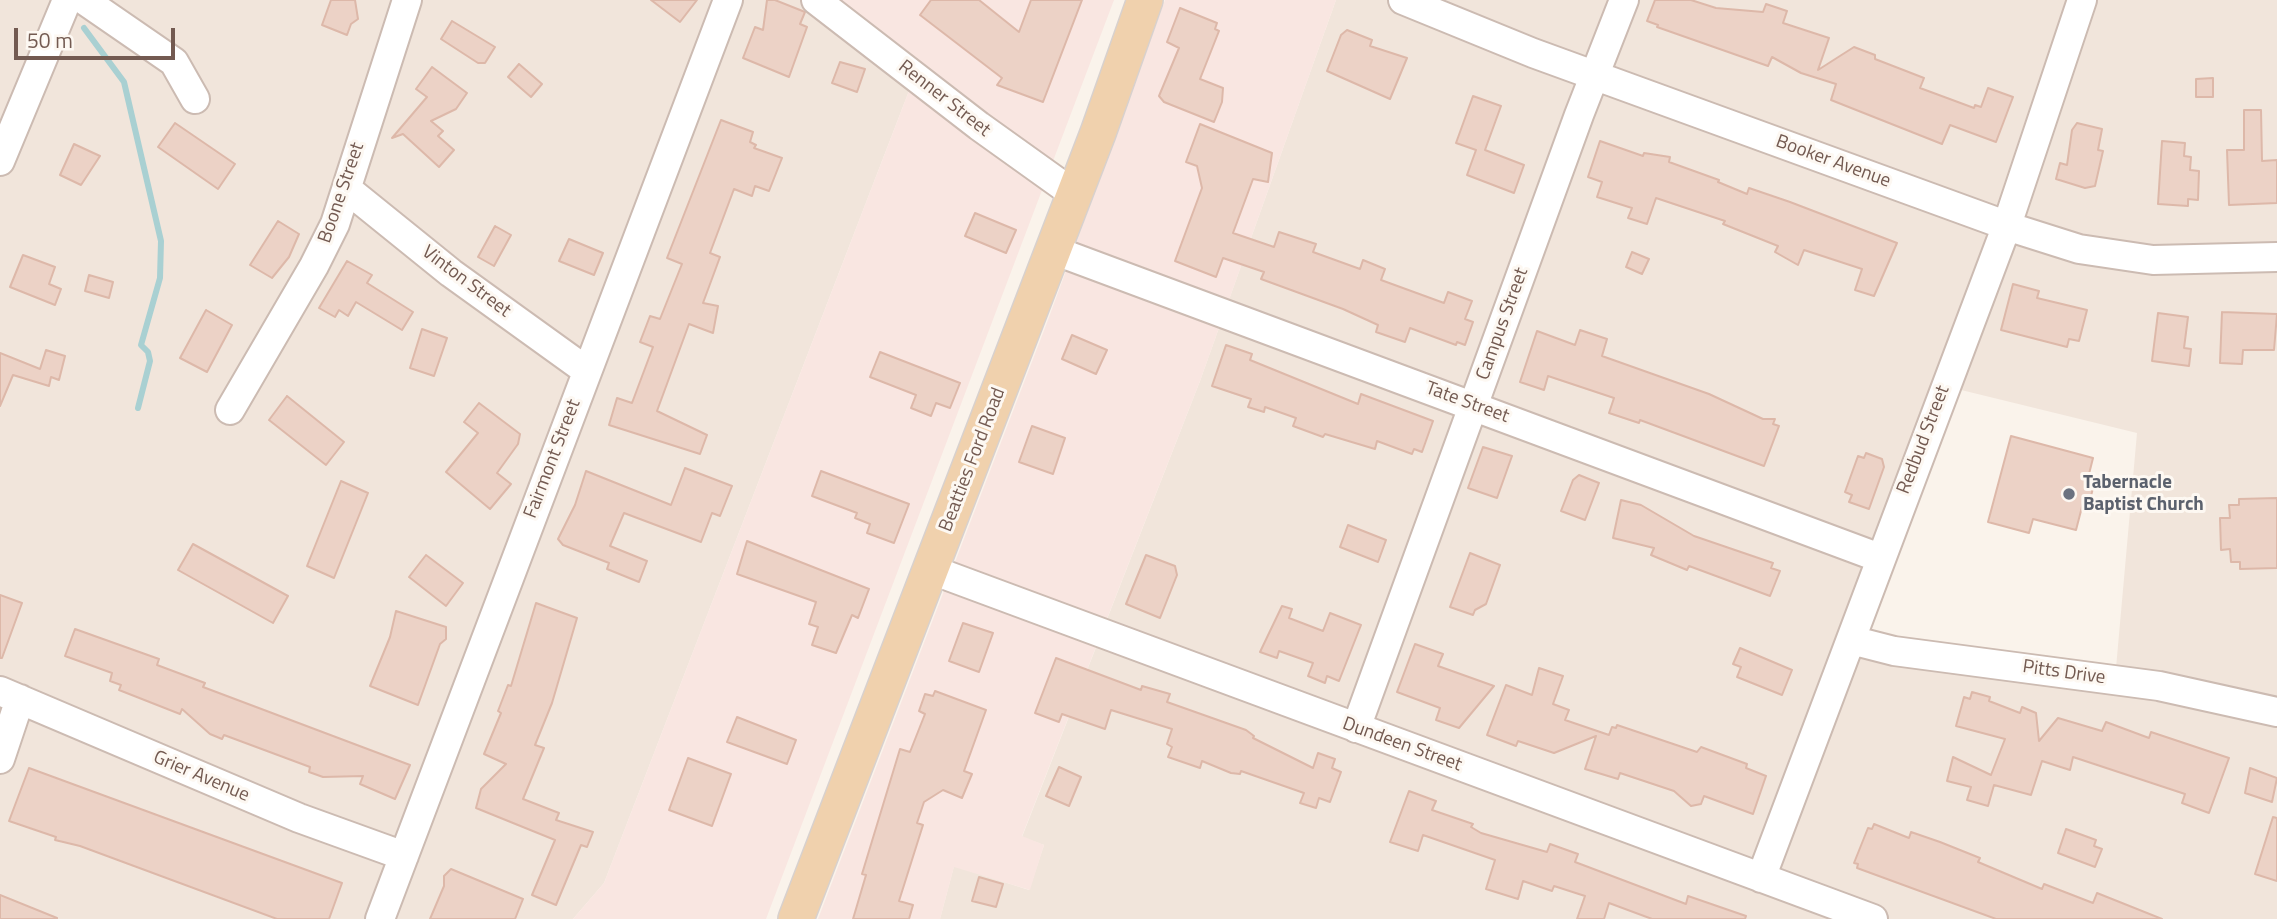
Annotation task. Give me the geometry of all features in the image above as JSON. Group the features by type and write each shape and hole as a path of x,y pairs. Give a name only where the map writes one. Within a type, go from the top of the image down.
{"main road":[{"name":"Beatties Ford Road","path":"796,919 932,570 1145,0"}],"street":[{"path":"0,161 67,0"},
{"path":"84,0 174,62 195,99"},
{"name":"Boone Street","path":"230,411 314,266 335,224 407,0"},
{"name":"Fairmont Street","path":"380,919 728,0"},
{"name":"Renner Street","path":"816,0 979,126 1074,194"},
{"name":"Booker Avenue","path":"1403,0 1446,20 1595,76 2007,225 2105,254 2153,260 2277,257"},
{"name":"Campus Street","path":"1356,728 1625,0"},
{"name":"Redbud Street","path":"1761,878 2007,225 2082,0"},
{"name":"Vinton Street","path":"347,189 452,272 587,372"},
{"name":"Tate Street","path":"1053,250 1880,558"},
{"name":"Dundeen Street","path":"932,570 1873,919"},
{"name":"Pitts Drive","path":"1851,640 1894,651 2159,686 2277,712"},
{"path":"0,758 10,695"},
{"name":"Grier Avenue","path":"10,695 299,818 404,856"}],"shaded area":[{"path":"0,0 835,0 917,70 604,883 573,919 0,919"},
{"path":"835,0 1114,0 766,919 573,919 604,883 917,70"},
{"path":"1165,0 1336,0 1200,381 1022,836 1044,845 1030,890 954,867 940,919 818,919 1048,320"},
{"path":"1336,0 2277,0 2277,919 940,919 954,866 1029,890 1044,845 1022,837 1200,381","holes":["1953,388 2137,433 2116,668 1864,635"]}],"building":[{"path":"331,0 355,0 358,19 351,24 347,35 322,25"},
{"path":"651,0 697,0 680,22"},
{"path":"767,0 775,0 805,12 800,24 807,27 789,77 743,58 755,27 763,30"},
{"path":"931,0 979,0 1019,32 1031,0 1082,0 1043,102 997,85 1002,78 920,15"},
{"path":"1655,0 1691,0 1716,8 1763,12 1766,4 1787,11 1783,23 1829,38 1818,70 1854,47 1875,55 1875,59 1924,78 1920,88 1974,108 1975,105 1981,107 1988,88 2013,97 1996,142 1950,125 1942,144 1831,100 1836,84 1801,73 1772,57 1768,66 1657,27 1658,25 1647,21"},
{"path":"1180,8 1217,23 1215,29 1219,31 1200,79 1223,88 1222,102 1214,122 1164,102 1159,96 1179,48 1167,42"},
{"path":"452,21 495,47 485,63 478,63 441,39"},
{"path":"1347,30 1372,40 1370,46 1407,58 1390,99 1327,71 1341,35"},
{"path":"840,62 865,69 857,92 832,83"},
{"path":"519,64 542,84 531,97 508,77"},
{"path":"432,67 467,93 456,109 431,121 443,131 438,136 454,150 439,167 403,134 392,138 427,97 416,89"},
{"path":"2213,78 2213,97 2196,97 2196,79"},
{"path":"1473,96 1501,106 1485,150 1524,165 1514,193 1467,175 1476,150 1456,143"},
{"path":"2244,110 2261,110 2262,161 2277,160 2277,203 2229,205 2227,150 2244,150"},
{"path":"721,120 753,132 750,142 756,145 754,148 782,158 769,191 755,186 752,196 734,189 710,253 720,257 703,303 718,306 713,333 689,324 657,411 707,435 700,454 609,425 617,398 632,403 653,347 640,342 650,316 660,319 682,264 667,258"},
{"path":"175,123 235,164 218,189 158,147"},
{"path":"2077,123 2102,129 2098,150 2103,151 2095,186 2085,188 2056,179 2060,163 2067,165 2072,130"},
{"path":"1200,124 1272,153 1268,182 1253,179 1233,233 1274,247 1279,232 1316,244 1313,252 1360,269 1363,260 1385,269 1381,280 1444,303 1448,292 1472,301 1465,319 1473,322 1465,345 1457,342 1456,345 1410,328 1405,342 1376,332 1378,325 1261,279 1264,272 1223,258 1216,277 1175,261 1202,188 1197,166 1186,162"},
{"path":"1600,141 1643,156 1644,153 1670,157 1669,162 1719,180 1718,182 1747,194 1749,188 1897,243 1874,296 1855,290 1862,269 1804,250 1798,265 1775,252 1778,246 1723,224 1725,221 1656,198 1647,224 1628,218 1632,208 1597,197 1602,182 1588,177"},
{"path":"2162,141 2185,143 2184,156 2191,157 2190,170 2199,171 2198,200 2188,199 2188,206 2158,204"},
{"path":"74,144 100,156 81,185 60,175"},
{"path":"975,213 1016,230 1006,253 965,236"},
{"path":"278,221 299,234 289,257 272,278 250,265"},
{"path":"495,226 511,235 494,266 478,257"},
{"path":"569,239 603,253 594,275 559,261"},
{"path":"1632,252 1649,259 1642,274 1626,267"},
{"path":"23,255 55,267 49,284 61,289 55,305 10,287"},
{"path":"347,261 372,275 367,283 413,312 402,330 356,302 348,316 339,310 335,317 319,308"},
{"path":"89,275 113,282 109,298 85,291"},
{"path":"2013,284 2039,291 2037,298 2087,310 2079,341 2069,339 2067,347 2001,330"},
{"path":"206,310 232,325 207,372 180,358"},
{"path":"2222,312 2277,314 2274,350 2243,350 2242,364 2220,363"},
{"path":"2158,313 2188,317 2184,348 2191,349 2189,366 2152,361"},
{"path":"422,329 447,338 434,376 410,368"},
{"path":"1580,330 1607,339 1602,356 1709,394 1763,419 1775,419 1773,424 1779,426 1764,466 1640,420 1639,423 1609,413 1614,398 1548,376 1544,390 1520,382 1537,331 1575,345"},
{"path":"1072,335 1107,350 1096,374 1062,359"},
{"path":"1226,345 1252,354 1250,360 1358,404 1361,394 1433,421 1422,452 1414,449 1412,454 1377,441 1375,449 1325,434 1323,437 1293,426 1296,418 1265,407 1264,412 1248,407 1251,399 1212,386"},
{"path":"46,350 65,356 59,380 51,377 49,386 13,375 0,406 0,353 40,369"},
{"path":"880,352 960,383 950,408 936,403 931,416 911,408 916,395 870,377"},
{"path":"287,396 344,442 326,465 269,420"},
{"path":"479,403 520,434 518,444 497,473 511,484 490,509 446,472 478,433 464,422"},
{"path":"1032,426 1065,438 1053,474 1019,462"},
{"name":"Tabernacle Baptist Church","path":"2011,436 2093,458 2087,482 2094,484 2089,504 2083,503 2076,530 2033,519 2029,533 1988,522"},
{"path":"1483,447 1512,456 1497,498 1468,488"},
{"path":"1866,453 1882,459 1884,467 1869,509 1849,502 1852,495 1845,492 1858,456 1864,458"},
{"path":"685,468 732,486 720,516 712,513 701,542 624,513 610,546 647,561 639,582 607,569 609,563 563,545 558,539 575,505 586,471 671,505"},
{"path":"821,471 909,504 894,543 867,533 870,524 855,518 857,513 812,496"},
{"path":"1579,475 1599,483 1585,520 1561,511 1573,480"},
{"path":"341,481 368,493 334,578 307,566"},
{"path":"2277,498 2277,568 2240,569 2240,562 2231,562 2230,549 2221,550 2220,518 2230,518 2229,505 2239,505 2239,499"},
{"path":"1621,500 1641,505 1694,536 1773,563 1771,568 1780,571 1770,596 1689,566 1687,570 1651,555 1654,548 1613,538"},
{"path":"1348,525 1386,540 1378,562 1340,547"},
{"path":"747,541 869,589 858,618 852,615 836,653 812,645 818,627 809,624 816,602 737,574"},
{"path":"193,544 288,596 273,623 178,570"},
{"path":"1470,553 1500,565 1486,604 1475,610 1473,615 1450,607"},
{"path":"426,555 463,583 446,606 409,577"},
{"path":"1146,555 1175,566 1177,575 1160,618 1126,604"},
{"path":"0,595 22,603 2,658 0,658"},
{"path":"536,603 577,618 552,703 535,745 544,748 523,799 559,813 556,820 593,832 587,847 581,845 556,905 532,895 555,840 476,808 481,789 506,764 484,754 501,713 498,711 508,685 511,686"},
{"path":"1282,606 1292,609 1289,618 1323,631 1330,613 1361,625 1339,681 1327,676 1325,683 1308,676 1313,663 1279,651 1277,658 1260,652"},
{"path":"396,611 446,627 446,639 440,644 418,705 370,686 390,637"},
{"path":"963,623 993,633 979,672 949,661"},
{"path":"75,629 159,659 157,665 205,683 203,687 410,765 395,799 360,784 363,776 323,777 309,772 310,767 224,735 222,739 210,734 182,709 180,714 119,690 121,685 110,681 112,673 65,656"},
{"path":"1415,644 1443,654 1438,666 1494,686 1459,728 1436,720 1440,708 1397,692"},
{"path":"1740,648 1792,670 1782,695 1737,677 1741,667 1733,664"},
{"path":"1056,658 1141,690 1142,686 1170,694 1167,702 1246,730 1253,738 1313,768 1318,753 1335,759 1332,768 1341,772 1330,802 1319,798 1316,808 1300,803 1304,793 1241,771 1240,774 1231,773 1202,761 1200,768 1168,757 1172,747 1167,744 1172,729 1111,710 1105,729 1062,714 1059,722 1035,713"},
{"path":"1539,668 1563,676 1553,704 1569,710 1565,720 1609,735 1612,727 1616,728 1617,725 1697,752 1701,747 1747,764 1746,768 1766,776 1753,814 1704,796 1701,804 1691,806 1674,791 1620,773 1618,779 1585,769 1596,736 1554,753 1518,741 1516,746 1487,735 1506,685 1532,695"},
{"path":"935,691 986,710 964,771 972,774 962,798 943,790 924,802 917,823 923,825 899,901 913,905 909,919 853,919 866,875 862,874 900,749 910,752 925,714 919,711 925,694 933,696"},
{"path":"1972,692 1990,697 1989,701 2020,713 2022,707 2036,713 2039,741 2058,718 2102,731 2106,722 2149,738 2151,732 2229,758 2209,813 2182,803 2185,794 2073,757 2070,770 2042,761 2031,795 1994,785 1988,806 1967,800 1971,787 1947,781 1953,757 1991,775 2005,739 1956,726 1964,697 1970,699"},
{"path":"737,717 796,740 787,764 727,742"},
{"path":"688,758 731,774 712,826 669,810"},
{"path":"1059,767 1081,777 1069,806 1046,796"},
{"path":"29,768 342,883 329,919 277,919 9,821"},
{"path":"2250,768 2277,778 2272,802 2245,793"},
{"path":"1409,791 1436,801 1432,810 1473,824 1471,827 1481,833 1547,852 1550,844 1578,854 1575,862 1686,904 1688,896 1746,916 1745,919 1652,919 1609,903 1604,919 1577,919 1585,896 1554,886 1552,891 1523,881 1518,899 1486,889 1495,860 1423,835 1418,851 1390,842"},
{"path":"2273,817 2277,818 2277,881 2255,874"},
{"path":"1874,824 1909,838 1911,832 1940,842 1980,858 1978,862 2042,889 2044,884 2093,903 2097,893 2162,919 1996,919 1857,868 1858,864 1854,863 1868,828 1872,829"},
{"path":"2066,829 2096,840 2094,846 2102,849 2095,867 2058,853"},
{"path":"451,869 523,899 515,919 430,919 444,886 444,876"},
{"path":"979,877 1003,884 996,907 972,901"},
{"path":"0,895 57,918 57,919 0,919"}],"waterway":[{"path":"84,28 124,82 161,241 160,278 141,345 148,352 150,361 138,408"}],"place":[{"name":"Tabernacle Baptist Church","path":"2069,494"}]}
